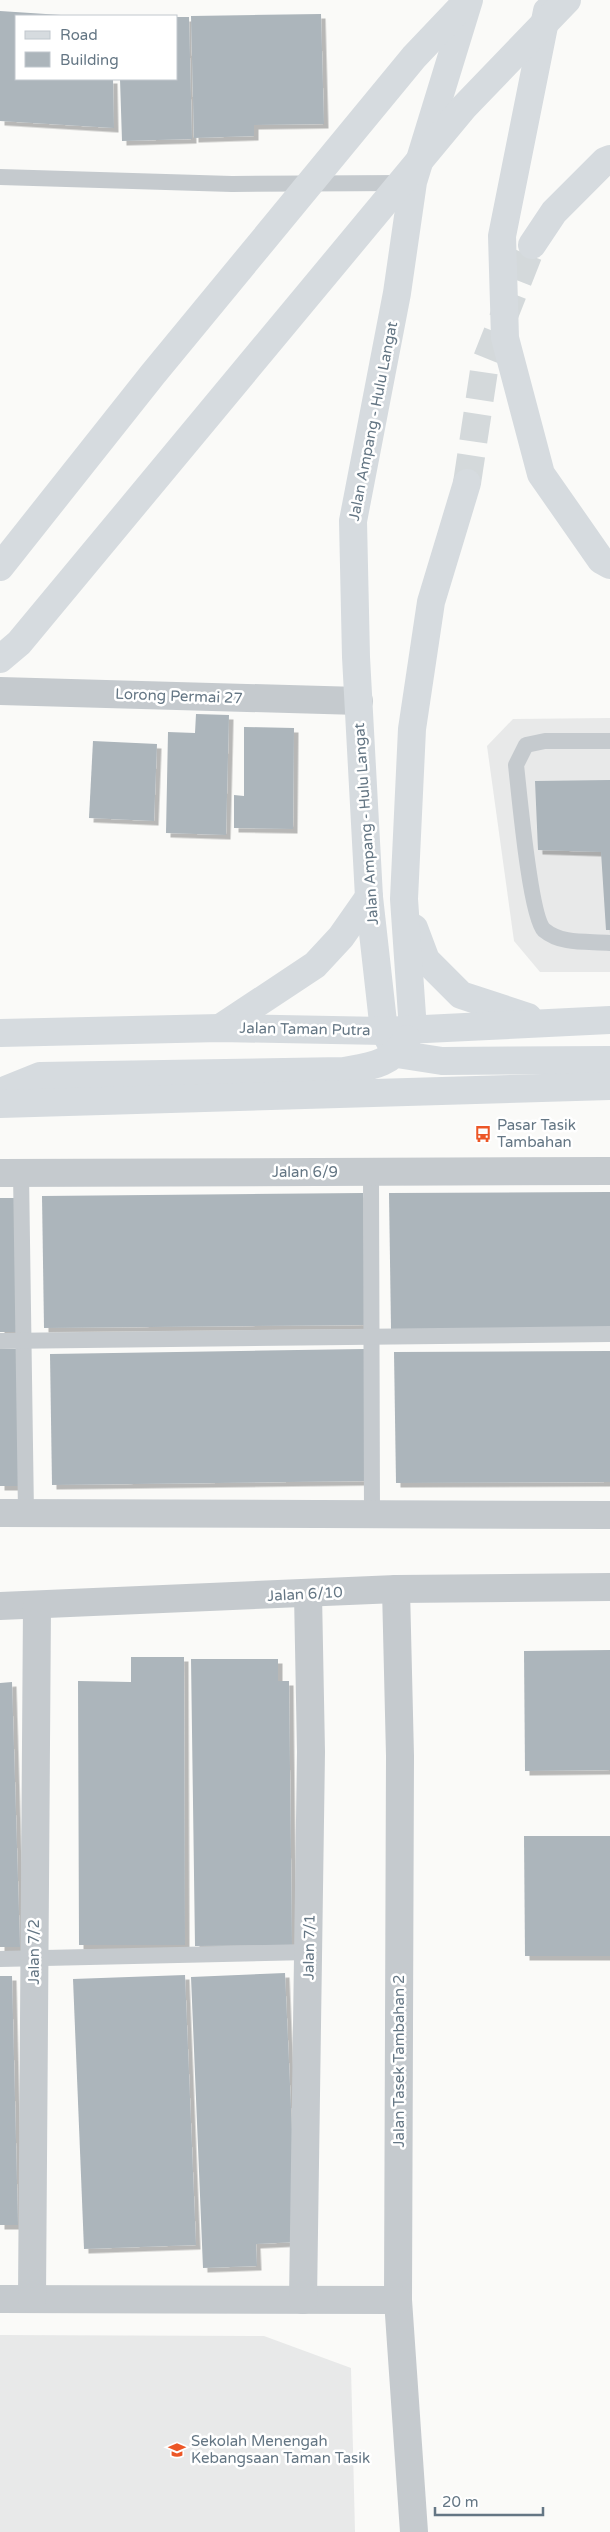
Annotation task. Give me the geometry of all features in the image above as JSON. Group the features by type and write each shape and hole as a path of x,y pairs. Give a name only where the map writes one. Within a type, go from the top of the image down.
{"main road":[{"name":"Jalan Ampang - Hulu Langat","path":"384,1031 368,897 358,701 353,521 397,293 413,182 469,0"},
{"path":"0,567 153,374 401,72 469,0"},
{"path":"549,0 502,236 505,338 541,474 601,560 610,564"},
{"path":"0,659 19,643 464,107 567,0"},
{"path":"532,245 554,212 605,161 610,159"},
{"path":"0,1092 40,1076 344,1071 372,1066 397,1054 414,1030 404,899 412,729 431,602 467,483"},
{"path":"220,1028 315,965 341,937 368,897"},
{"path":"404,899 426,960 461,995 542,1022"},
{"name":"Jalan Taman Putra","path":"0,1033 220,1028 384,1031 610,1020"},
{"path":"384,1031 397,1054"},
{"path":"397,1054 442,1061 610,1060"},
{"path":"0,1104 610,1086"}],"street":[{"name":"Lorong Permai 27","path":"0,691 358,701"},
{"name":"Jalan 6/9","path":"10,1173 610,1171"},
{"path":"13,1513 610,1515"},
{"name":"Jalan 6/10","path":"0,1606 37,1606 396,1589 610,1587"},
{"name":"Jalan Tasek Tambahan 2","path":"396,1589 400,1756 398,2300 414,2532"},
{"name":"Jalan 7/1","path":"303,2300 311,1752 308,1594"},
{"name":"Jalan 7/2","path":"32,2299 37,1606"},
{"path":"0,2299 398,2300"}],"lane":[{"path":"0,177 232,184 413,182"},
{"path":"610,741 545,741 526,745 516,765 534,903 543,928 561,940 610,942"},
{"path":"372,1172 372,1514"},
{"path":"10,1173 24,1340 13,1513"},
{"path":"0,1341 610,1334"},
{"path":"0,1959 309,1952"}],"shaded area":[{"path":"610,718 610,972 540,972 514,941 487,746 513,719"},
{"name":"Sekolah Menengah Kebangsaan Taman Tasik","path":"0,2335 264,2336 351,2368 355,2532 0,2532"}],"building":[{"path":"0,11 61,15 15,15 15,80 113,80 114,128 0,121"},
{"path":"321,14 324,124 254,125 254,136 194,138 191,16"},
{"path":"178,17 189,17 192,139 122,141 120,80 178,80"},
{"path":"196,714 229,715 226,835 166,833 168,732 195,733"},
{"path":"244,727 294,728 293,829 234,828 234,795 244,796"},
{"path":"93,741 157,744 154,821 89,818"},
{"path":"610,780 610,930 606,930 601,852 538,850 535,781"},
{"path":"610,1192 610,1329 391,1329 389,1193"},
{"path":"363,1193 365,1325 44,1328 42,1196"},
{"path":"0,1198 17,1198 18,1332 0,1332"},
{"path":"0,1349 19,1349 22,1486 0,1486"},
{"path":"365,1349 368,1481 52,1485 50,1354"},
{"path":"610,1351 610,1482 396,1483 394,1352"},
{"path":"610,1650 610,1770 525,1771 524,1651"},
{"path":"131,1657 184,1657 185,1945 79,1945 78,1681 131,1682"},
{"path":"191,1659 278,1659 278,1681 289,1681 292,1945 195,1946"},
{"path":"12,1682 20,1947 0,1947 0,1683"},
{"path":"524,1836 610,1836 610,1956 525,1956"},
{"path":"285,1973 297,2242 256,2244 257,2266 203,2268 191,1977"},
{"path":"185,1975 196,2245 84,2249 73,1979"},
{"path":"0,1976 12,1976 18,2225 0,2225"}],"tunnel":[{"path":"467,483 485,364 532,245"}],"place":[{"name":"Pasar Tasik Tambahan","path":"483,1134"},
{"name":"Sekolah Menengah Kebangsaan Taman Tasik","path":"177,2450"}]}
